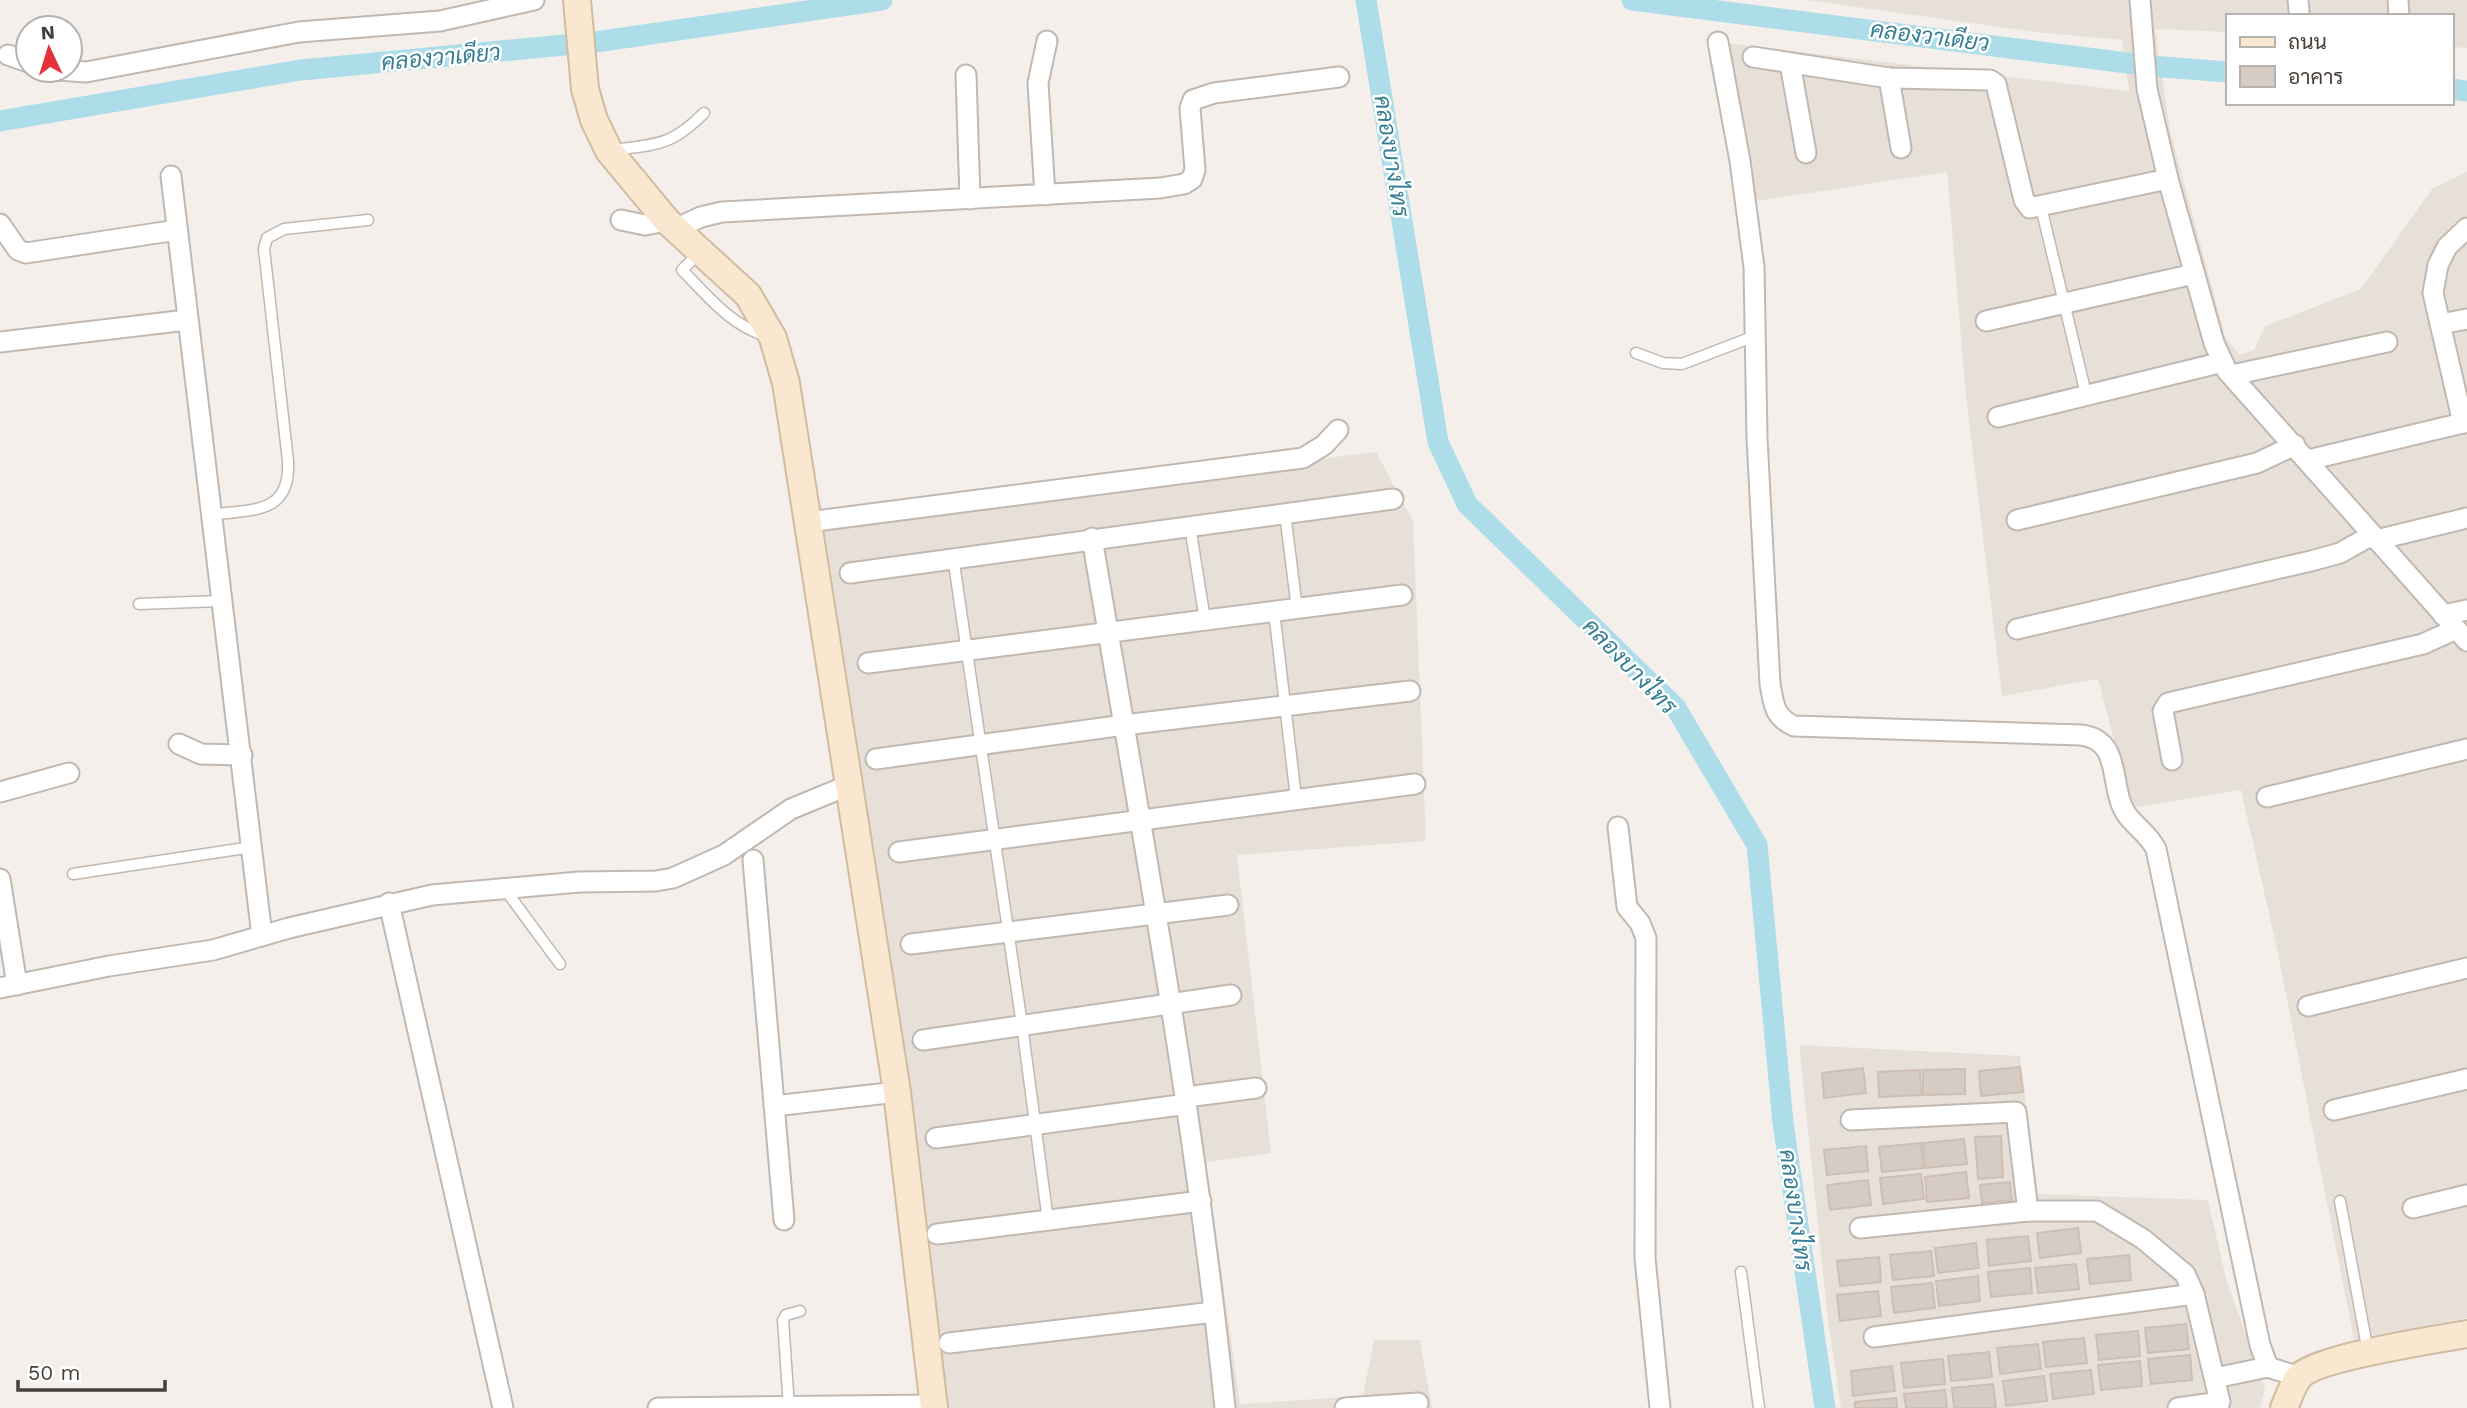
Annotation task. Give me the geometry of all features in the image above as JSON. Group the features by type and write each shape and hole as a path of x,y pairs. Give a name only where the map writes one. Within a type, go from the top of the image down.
{"street":[{"path":"84,72 299,32 440,21 534,0"},
{"path":"2140,0 2147,89 2194,274 2214,343 2227,369 2455,629"},
{"path":"582,6 585,89 594,120 609,150 671,225 748,295 773,338 786,383 897,1092 934,1407 658,1408"},
{"path":"1045,195 1038,83 1047,41"},
{"path":"1718,42 1740,161 1752,254 1770,684 1775,711 1783,721 1794,726 2081,736 2092,737 2105,748 2112,760 2127,815 2149,836 2156,849 2226,1193 2260,1345 2268,1367"},
{"path":"8,55 14,57"},
{"path":"1753,57 1889,78 1962,77 1990,80 1996,84 2024,200 2030,208 2168,178"},
{"path":"1790,63 1806,153"},
{"path":"965,75 970,199"},
{"path":"621,219 645,225 671,225 722,212 1045,195 1184,184 1192,179 1195,170 1190,108 1194,100 1214,93 1339,77"},
{"path":"1889,78 1901,148"},
{"path":"171,176 262,936"},
{"path":"0,224 18,250 26,253 177,230"},
{"path":"2017,520 2301,453 2465,422 2433,293 2438,265 2446,247 2467,228"},
{"path":"1986,321 2194,274"},
{"path":"2440,324 2467,319"},
{"path":"0,342 187,320"},
{"path":"1998,417 2086,394 2387,342"},
{"path":"808,522 1303,458 1324,445 1338,430"},
{"path":"850,573 1392,499"},
{"path":"2017,629 2311,561 2340,553 2374,537 2467,519"},
{"path":"1092,538 1172,1002 1201,1202 1225,1408"},
{"path":"868,663 1402,595"},
{"path":"2172,760 2163,711 2168,703 2423,644 2455,629 2467,610"},
{"path":"876,759 1124,725 1410,691"},
{"path":"179,744 201,754 242,755"},
{"path":"2267,797 2467,749"},
{"path":"0,792 69,773"},
{"path":"898,852 1139,818 1415,784"},
{"path":"0,879 9,986 213,950 389,903 504,888 673,878 724,855 791,809 849,785"},
{"path":"1618,827 1626,907 1640,923 1646,948 1645,1258 1660,1408"},
{"path":"753,860 784,1220"},
{"path":"389,903 503,1408"},
{"path":"911,944 1228,905"},
{"path":"2308,1006 2467,968"},
{"path":"923,1040 1231,995"},
{"path":"2334,1110 2467,1079"},
{"path":"936,1139 1256,1088"},
{"path":"774,1106 897,1092"},
{"path":"1851,1120 2016,1112 2028,1211"},
{"path":"2413,1208 2467,1195"},
{"path":"937,1234 1201,1202"},
{"path":"1860,1228 2028,1211 2097,1211 2143,1239 2185,1274 2194,1294 2220,1402 2178,1408"},
{"path":"1874,1337 2194,1294"},
{"path":"948,1343 1214,1312"},
{"path":"2215,1378 2268,1367 2299,1377 2368,1352 2467,1334"},
{"path":"2284,1408 2299,1377"},
{"path":"1345,1408 1418,1403"}],"lane":[{"path":"609,150 665,143 681,136 704,113"},
{"path":"2041,207 2086,394"},
{"path":"211,515 271,506 281,498 287,484 288,461 264,249 267,238 284,229 368,220"},
{"path":"1636,353 1663,363 1682,364 1755,336"},
{"path":"1285,513 1297,609"},
{"path":"1190,526 1205,620"},
{"path":"953,557 1009,931 1048,1221"},
{"path":"139,604 220,601"},
{"path":"1274,611 1296,798"},
{"path":"73,874 253,847"},
{"path":"504,888 559,964"},
{"path":"2340,1201 2368,1352"},
{"path":"1741,1272 1759,1408"},
{"path":"789,1407 783,1320 786,1315 800,1311"}],"shaded area":[{"path":"1806,0 2467,0 2467,48 2453,47 2453,14 2226,14 2226,32 2155,29 2170,130 2225,336 2239,355 2254,350 2265,326 2361,289 2432,189 2467,172 2467,1318 2354,1339 2277,949 2241,790 2132,808 2098,679 2002,696 1965,387 1947,172 1757,201 1718,42 2129,91 2122,40 2035,32"},
{"path":"1376,452 1413,521 1426,841 1237,855 1271,1153 1206,1162 1240,1404 1363,1396 1374,1340 1420,1340 1432,1408 942,1408 882,924 823,520"},
{"path":"1799,1045 2020,1056 2038,1194 2208,1200 2226,1279 2265,1388 2260,1408 1841,1408 1828,1320"}],"building":[{"path":"2020,1067 2023,1092 1981,1096 1979,1071"},
{"path":"1863,1068 1866,1093 1824,1098 1822,1073"},
{"path":"1965,1069 1965,1094 1923,1095 1923,1070"},
{"path":"1920,1070 1921,1095 1879,1097 1878,1072"},
{"path":"2001,1136 2003,1177 1978,1179 1975,1137"},
{"path":"1964,1139 1967,1164 1925,1168 1923,1143"},
{"path":"1921,1143 1923,1168 1882,1172 1879,1147"},
{"path":"1866,1146 1868,1171 1827,1175 1824,1150"},
{"path":"1966,1172 1969,1198 1927,1202 1925,1177"},
{"path":"1921,1174 1924,1199 1883,1204 1880,1178"},
{"path":"1868,1180 1871,1205 1830,1210 1827,1185"},
{"path":"2010,1182 2012,1200 1982,1203 1980,1185"},
{"path":"2078,1228 2081,1253 2040,1258 2037,1233"},
{"path":"2028,1236 2031,1261 1989,1266 1987,1240"},
{"path":"1976,1243 1979,1268 1938,1273 1935,1248"},
{"path":"1931,1251 1934,1276 1893,1280 1890,1255"},
{"path":"2129,1255 2131,1280 2090,1284 2087,1259"},
{"path":"1879,1257 1881,1282 1840,1286 1837,1261"},
{"path":"2076,1264 2079,1289 2038,1293 2035,1268"},
{"path":"2030,1268 2032,1293 1991,1297 1988,1272"},
{"path":"1978,1276 1980,1301 1939,1306 1936,1281"},
{"path":"1932,1283 1935,1308 1894,1313 1891,1287"},
{"path":"1878,1291 1881,1316 1840,1321 1837,1295"},
{"path":"2186,1324 2189,1349 2148,1353 2145,1328"},
{"path":"2138,1331 2140,1356 2099,1360 2096,1335"},
{"path":"2084,1338 2087,1363 2046,1367 2043,1342"},
{"path":"2038,1344 2041,1369 2000,1374 1997,1348"},
{"path":"1989,1352 1992,1377 1951,1381 1948,1356"},
{"path":"2190,1355 2192,1380 2151,1384 2148,1359"},
{"path":"1943,1359 1945,1384 1904,1388 1901,1363"},
{"path":"2140,1361 2142,1386 2101,1390 2098,1365"},
{"path":"1892,1366 1895,1391 1853,1396 1851,1371"},
{"path":"2091,1370 2094,1394 2053,1399 2050,1374"},
{"path":"2044,1376 2047,1401 2006,1406 2003,1381"},
{"path":"1993,1384 1996,1408 1954,1408 1952,1388"},
{"path":"1945,1390 1947,1408 1906,1408 1904,1394"},
{"path":"1896,1398 1897,1408 1855,1408 1855,1402"}],"waterway":[{"name":"คลองวาเดียว","path":"0,121 301,70 596,42 882,0"},
{"name":"คลองบางไทร","path":"1366,0 1438,442 1467,504 1676,708 1757,845 1783,1123 1825,1408"},
{"name":"คลองวาเดียว","path":"1632,0 2151,66 2226,72"},
{"name":"คลองวาเดียว","path":"2453,89 2467,91"}]}
